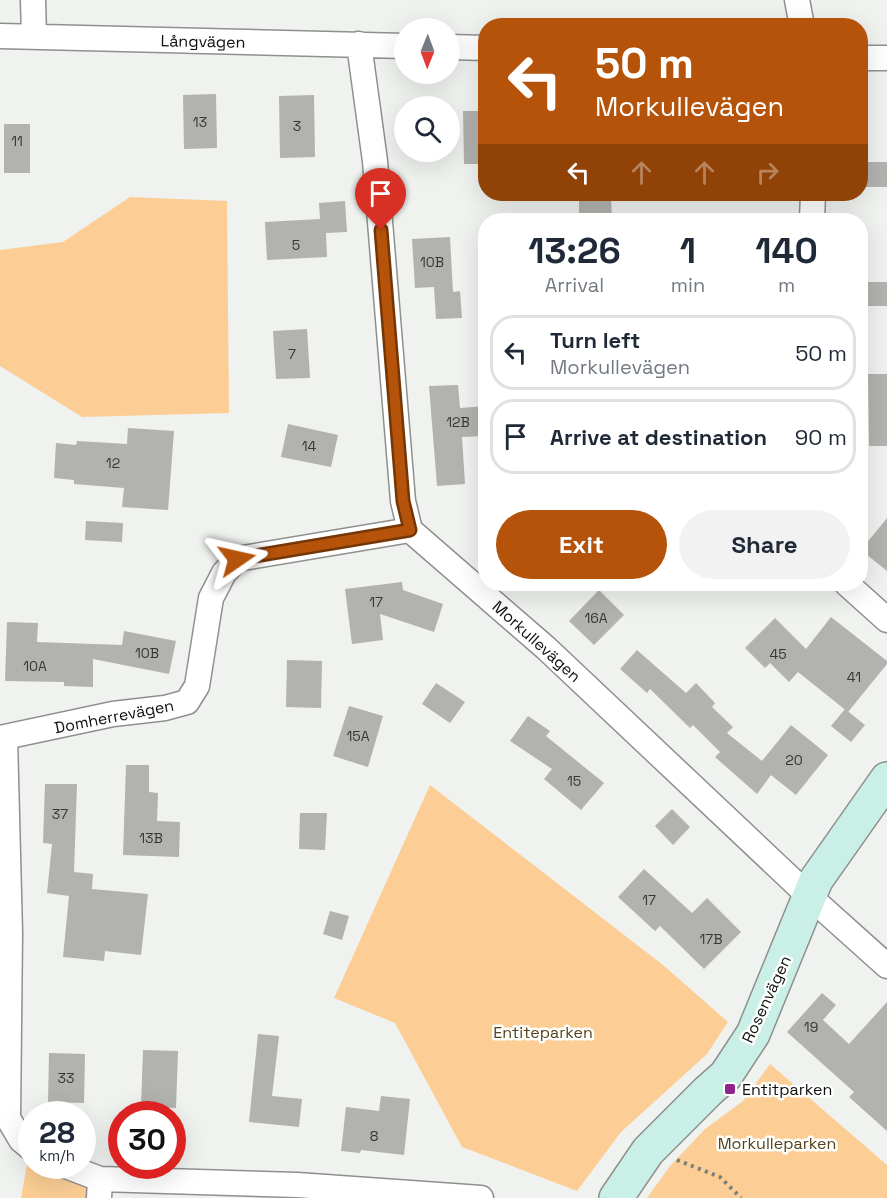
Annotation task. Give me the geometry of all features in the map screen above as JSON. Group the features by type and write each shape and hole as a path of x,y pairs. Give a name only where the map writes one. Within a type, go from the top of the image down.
{"street":[{"path":"33,0 34,37"},
{"path":"796,0 800,18"},
{"name":"Långvägen","path":"0,36 394,45"},
{"path":"359,44 375,161 403,501 410,530"},
{"path":"460,47 478,48"},
{"path":"868,58 887,58"},
{"name":"Domherrevägen","path":"3,738 113,714 165,708 187,702 197,686 211,598 224,573 237,559 410,530"},
{"name":"Morkullevägen","path":"410,530 478,589"},
{"name":"Morkullevägen","path":"480,591 555,656 810,897 887,966"},
{"path":"855,591 887,620"},
{"path":"3,738 10,933 8,1118 18,1135"},
{"name":"Rosenvägen","path":"616,1198 648,1150 726,1075 753,1034 816,880 887,779"},
{"path":"86,1179 100,1188 297,1185 481,1198"}],"path":[{"path":"648,1150 720,1177 741,1198"}],"green space":[{"path":"130,197 227,201 229,413 82,417 0,366 0,250 63,242"},
{"name":"Entiteparken","path":"430,785 663,965 728,1022 707,1054 621,1132 577,1191 462,1147 395,1023 334,998"},
{"name":"Morkulleparken","path":"770,1064 887,1165 887,1198 647,1198 670,1166 705,1129 743,1101"},
{"path":"24,1179 79,1179 99,1198 21,1198"}],"building":[{"path":"216,94 217,148 184,149 183,95"},
{"path":"314,95 315,157 280,158 279,96"},
{"path":"463,111 478,111 478,164 464,164"},
{"path":"4,124 30,124 30,173 4,173"},
{"path":"868,162 887,162 887,187 868,187"},
{"path":"345,201 347,232 326,233 327,257 267,260 265,222 320,219 319,203"},
{"path":"579,201 611,201 612,213 579,213"},
{"path":"450,237 453,292 460,291 462,318 436,319 434,287 415,288 412,239"},
{"path":"868,282 887,282 887,306 868,306"},
{"path":"307,329 310,378 276,379 273,331"},
{"path":"868,374 887,374 887,446 869,446"},
{"path":"458,385 460,408 478,407 478,436 462,437 465,484 437,486 429,386"},
{"path":"288,424 338,435 331,467 281,457"},
{"path":"128,428 174,431 168,510 122,507 124,488 74,484 74,480 54,478 56,443 76,445 77,441 127,444"},
{"path":"887,518 887,571 868,556 868,541"},
{"path":"86,521 123,523 122,542 85,540"},
{"path":"402,582 403,590 443,604 434,632 380,614 383,640 352,644 345,589"},
{"path":"598,591 624,615 594,645 569,621"},
{"path":"831,617 887,661 887,664 848,712 798,672 789,682 770,663 765,668 745,648 775,618 806,649"},
{"path":"7,622 38,623 37,642 122,645 124,631 176,641 169,674 93,659 93,687 64,686 64,682 5,681"},
{"path":"637,650 686,693 696,683 715,703 712,707 733,727 727,733 762,761 791,725 828,755 796,795 771,775 757,794 715,757 720,752 693,725 690,728 650,689 647,693 620,669"},
{"path":"287,660 322,661 321,708 286,707"},
{"path":"436,683 465,702 450,723 422,704"},
{"path":"349,706 383,716 368,767 333,756"},
{"path":"845,709 865,725 851,742 831,726"},
{"path":"528,716 550,731 546,736 604,783 581,810 544,779 552,769 510,741"},
{"path":"126,765 149,765 149,792 158,793 157,821 180,822 179,857 123,855"},
{"path":"45,784 77,784 74,872 93,874 92,889 148,894 141,955 105,951 104,961 63,957 69,896 47,893 52,844 43,843"},
{"path":"672,809 690,827 673,845 655,826"},
{"path":"300,813 327,813 325,850 299,849"},
{"path":"644,869 692,913 707,898 741,932 704,969 660,926 655,931 618,897"},
{"path":"330,911 349,916 342,940 323,934"},
{"path":"822,993 836,1005 823,1020 849,1044 887,1002 887,1131 849,1097 854,1092 787,1032"},
{"path":"258,1034 279,1036 272,1096 302,1099 299,1127 249,1122"},
{"path":"143,1050 178,1051 176,1101 141,1101"},
{"path":"49,1053 85,1054 84,1101 48,1101"},
{"path":"381,1096 410,1099 404,1155 361,1150 360,1153 341,1151 346,1107 379,1111"}],"place":[{"name":"Entitparken","path":"730,1089"}],"route":[{"path":"237,559 410,530 403,501 381,230"}]}
